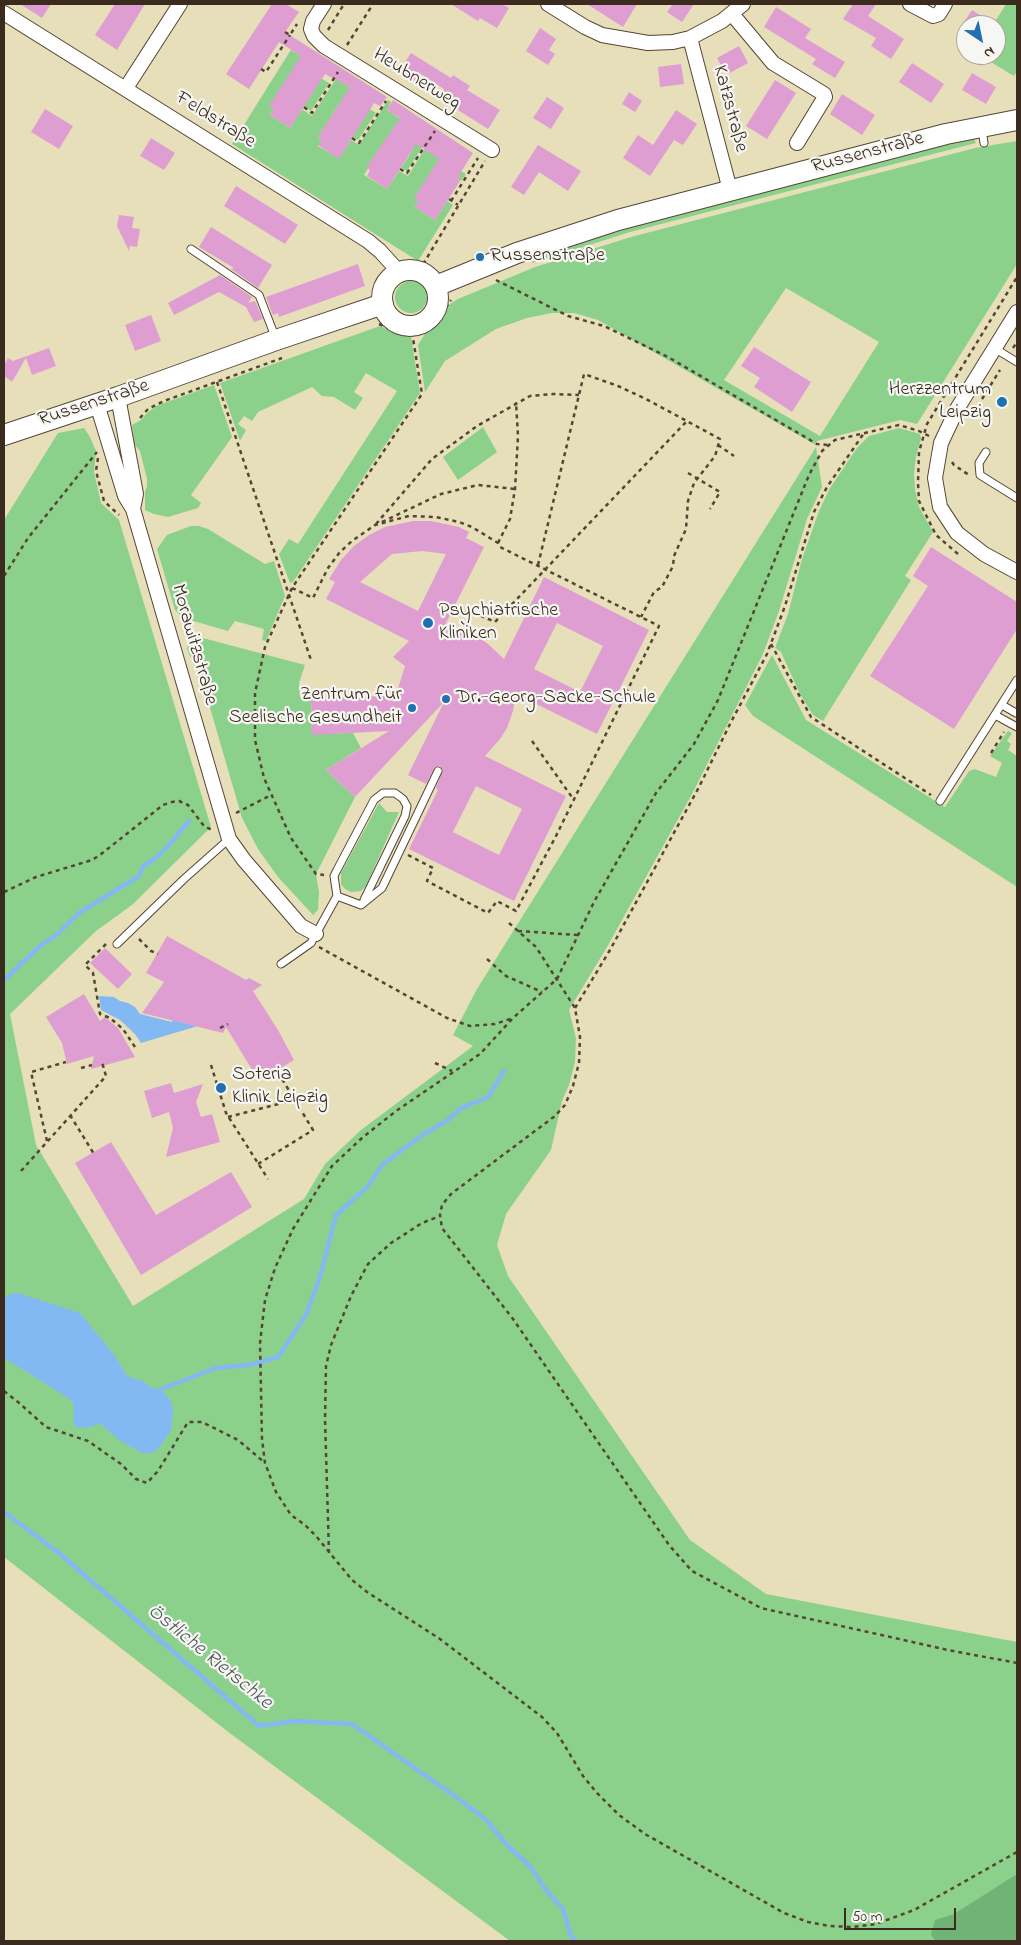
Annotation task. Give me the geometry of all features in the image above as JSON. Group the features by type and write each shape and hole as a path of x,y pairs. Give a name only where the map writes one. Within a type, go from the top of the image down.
{"street":[{"path":"126,88 180,4"},
{"path":"320,42 311,29 313,21 324,4"},
{"path":"548,4 585,28 618,39 648,43 673,42 690,38 732,14 744,4"},
{"path":"910,4 933,16 938,14 945,4"},
{"name":"Feldstraße","path":"4,13 368,241 380,251 398,272"},
{"path":"732,14 773,63 824,94 825,97 796,143"},
{"name":"Katzstraße","path":"690,38 730,190"},
{"name":"Heubnerweg","path":"320,42 492,150"},
{"name":"Russenstraße","path":"436,286 517,253 618,220 946,134 983,135 1017,120"},
{"path":"419,271 429,277 436,286 438,300 434,312 412,330 393,320 385,310 383,293 387,283 398,272 419,271"},
{"name":"Russenstraße","path":"4,435 383,304"},
{"path":"1017,312 956,409 941,443 935,478 940,507 957,533 984,554 1017,572"},
{"name":"Morawitzstraße","path":"118,397 136,494 133,509"},
{"name":"Morawitzstraße","path":"97,404 125,496 133,509 219,825 244,860 301,926 314,938"}],"lane":[{"path":"191,249 259,295 276,340"},
{"path":"994,347 1017,362"},
{"path":"986,452 979,463 980,475 1017,498"},
{"path":"940,801 1017,680"},
{"path":"1002,705 1016,713"},
{"path":"995,715 1017,727"},
{"path":"361,905 382,888 438,771"},
{"path":"281,964 314,938 338,896 334,876 374,800 383,793 396,793 407,806 405,816 361,905"},
{"path":"117,944 229,839"},
{"path":"338,896 361,905"}],"path":[{"path":"320,42 344,4"},
{"path":"304,107 312,112 373,4"},
{"path":"261,69 266,72 290,35"},
{"path":"352,138 359,143 394,89"},
{"path":"400,169 407,173 442,119"},
{"path":"419,271 492,150"},
{"path":"458,205 450,200 479,156"},
{"path":"505,276 496,280 568,316 604,326 668,357 817,444 828,445"},
{"path":"925,434 927,424 1017,277"},
{"path":"378,324 403,334 412,330 426,330 436,323 450,300 455,298"},
{"path":"334,876 316,874 291,838 271,795 260,764 255,740 255,693 265,647 292,588 422,394 412,330"},
{"path":"140,418 155,405 289,355"},
{"path":"538,565 584,374 618,386 720,439 715,456 697,478 688,501 686,529 674,556 673,566 662,587 654,592 641,617"},
{"path":"217,382 311,660"},
{"path":"375,525 432,459 469,431 516,402 530,396 553,394 580,395"},
{"path":"498,543 510,519 515,489 518,436 516,402"},
{"path":"457,611 479,615 495,622 687,421"},
{"path":"941,443 925,434 899,425 835,440 822,451 809,475 718,700 694,744 656,793 594,902 557,979 513,1018 480,1054 452,1071 376,1127 332,1166 293,1229 276,1268 265,1300 260,1343 262,1440 265,1463 276,1492 291,1515 305,1525 352,1580 367,1592 440,1639 542,1717 557,1733 582,1776 619,1815 645,1834 784,1913 808,1922 830,1926 852,1927 876,1924 914,1910 1017,1852"},
{"path":"575,1008 610,950 695,796 771,644 785,606 814,512 827,487 864,432"},
{"path":"718,446 734,456"},
{"path":"4,576 28,538 98,451"},
{"path":"951,458 954,465 972,476 980,475"},
{"path":"688,473 720,492 710,509"},
{"path":"292,588 313,598 328,568 340,552 375,525 397,513 442,494 478,485 515,489"},
{"path":"375,525 409,516 436,517 459,522 498,543 500,547 659,626 574,800 516,911 497,901 488,913 427,881 433,868 400,851"},
{"path":"771,644 811,718 940,801"},
{"path":"532,741 574,800"},
{"path":"4,892 36,877 92,860 163,805 180,801 188,805 204,826 219,825 271,795"},
{"path":"509,923 536,947 575,1008 580,1037 579,1063 574,1086 564,1105 555,1116 451,1194 442,1205 440,1216 442,1228 512,1319 669,1544 692,1571 761,1608 948,1650 1017,1663"},
{"path":"130,930 151,951 158,954"},
{"path":"518,931 578,935"},
{"path":"117,944 112,938 85,966 93,973 100,1014 110,1018 123,1029 135,1048"},
{"path":"314,938 447,1018 470,1026 495,1024 513,1018"},
{"path":"487,959 506,976 542,992"},
{"path":"220,1028 228,1024"},
{"path":"47,1141 31,1072 66,1062"},
{"path":"20,1171 106,1076 102,1062"},
{"path":"435,1063 452,1071"},
{"path":"81,1068 92,1065"},
{"path":"211,1065 228,1116 268,1179"},
{"path":"258,1164 313,1130 276,1069"},
{"path":"228,1116 294,1100"},
{"path":"70,1116 94,1154"},
{"path":"329,1554 324,1419 326,1366 331,1345 351,1296 368,1264 391,1243 422,1223 440,1216"},
{"path":"4,1391 46,1427 88,1441 121,1464 136,1479 147,1483 158,1471 188,1422 202,1422 238,1440 265,1463"}],"green space":[{"path":"1006,4 1017,4 1017,71 1014,76 996,65 1006,65 1006,15 999,15"},
{"path":"297,40 291,50 311,62 311,72 329,83 311,111 304,106 315,89 270,106 274,109 270,115 290,128 302,109 312,116 341,71 338,80 358,92 358,102 376,113 358,140 353,137 342,108 338,106 332,115 336,118 328,130 324,128 318,137 322,140 318,146 339,158 351,140 359,145 388,100 391,102 387,110 406,122 424,144 407,171 401,168 412,151 388,137 364,175 387,189 399,171 408,176 436,131 438,132 427,151 466,174 461,181 458,179 460,176 454,172 415,198 419,201 415,207 435,220 447,201 453,205 418,261 232,144"},
{"path":"974,138 976,143 630,232 533,263 530,256 574,241 917,150"},
{"path":"1017,141 1017,264 917,424 900,420 817,441 814,444 598,320 574,313 552,313 527,318 496,329 445,361 425,392 418,345 425,334 441,322 450,304 458,299 535,267 631,237 975,148","holes":["786,288 879,342 820,436 724,380"]},
{"path":"411,281 417,282 422,286 426,291 426,303 422,308 417,312 411,313 405,312 400,308 396,303 395,297 396,291 400,286 405,282"},
{"path":"380,326 398,334 411,337 420,393 293,582 290,583 279,554 289,539 298,544 397,391 366,373 354,392 363,398 355,410 334,397 322,396 312,387 258,412 252,421 244,416 238,424 246,430 240,441 220,383"},
{"path":"214,385 232,437 191,495 201,503 198,508 168,517 145,510 147,479 140,451 134,444 132,425 141,420 156,406"},
{"path":"483,427 497,452 458,480 443,457"},
{"path":"84,428 96,451 94,472 101,503 119,520 211,827 132,905 96,931 10,1014 36,1145 133,1306 304,1199 325,1164 361,1130 473,1046 453,1035 477,989 816,447 822,487 807,519 779,611 763,654 692,794 607,947 569,1010 576,1038 575,1062 569,1085 562,1101 551,1150 506,1214 497,1245 508,1276 690,1540 766,1594 1017,1642 1017,1941 510,1941 231,1734 4,1557 4,520 58,433"},
{"path":"899,428 920,434 921,439 916,456 914,474 915,490 919,507 933,532 905,576 911,580 823,721 813,715 800,694 781,652 775,648 788,614 802,559 819,511 830,488 857,448 869,436"},
{"path":"191,526 208,529 265,564 274,561 285,596 266,641 262,640 264,629 235,621 228,631 183,618 175,610 157,549 167,535"},
{"path":"199,637 305,665 299,683 300,698 311,699 312,734 353,733 361,748 326,770 355,797 316,874 319,892 318,910 313,915 278,877 258,849 242,818 204,687 187,649 189,640"},
{"path":"772,655 806,720 945,807 969,771 975,769 996,777 1002,763 990,756 1008,731 1012,733 1007,741 1011,744 1008,750 1017,756 1017,887 753,716 745,705"},
{"path":"379,803 387,812 399,812 366,886 361,891 351,892 341,884 341,873"},
{"path":"1017,1874 1017,1941 935,1941 931,1934 935,1920 954,1914"}],"water":[{"path":"99,996 114,997 128,1003 135,1007 140,1014 172,1022 173,1018 198,1026 141,1043 135,1034 120,1020 101,1010"},
{"path":"12,1293 18,1293 80,1313 115,1356 126,1374 131,1378 141,1380 154,1389 161,1389 172,1403 173,1414 171,1430 160,1447 152,1453 142,1453 119,1440 100,1423 91,1427 76,1428 74,1424 73,1403 70,1399 4,1358 4,1298"}],"building":[{"path":"20,4 51,4 42,18"},
{"path":"115,4 145,4 117,50 95,35"},
{"path":"272,4 286,4 299,12 285,32 387,97 380,106 374,103 339,159 318,145 322,140 318,137 350,87 325,74 290,128 270,115 274,109 269,106 301,56 279,42 249,89 226,74"},
{"path":"451,4 502,4 509,8 497,28 480,18 478,21"},
{"path":"587,4 637,4 623,27"},
{"path":"673,4 694,4 682,22 667,12"},
{"path":"853,4 876,4 868,16 904,39 891,59 871,46 876,38 843,19"},
{"path":"776,7 811,29 805,38 845,62 835,78 812,64 816,59 764,27"},
{"path":"972,10 980,15 969,15"},
{"path":"540,28 556,39 549,50 555,54 548,65 526,51"},
{"path":"739,46 748,63 726,75 717,58"},
{"path":"411,53 451,78 453,75 470,86 467,90 500,110 488,129 439,98 444,89 421,74 416,82 399,71"},
{"path":"912,63 944,84 931,103 899,82"},
{"path":"681,64 684,84 660,87 658,67"},
{"path":"972,73 996,87 986,104 962,90"},
{"path":"775,80 796,93 767,139 746,126"},
{"path":"629,92 642,101 635,112 622,104"},
{"path":"842,94 875,115 862,135 830,114"},
{"path":"547,97 564,108 551,129 533,118"},
{"path":"393,100 473,153 459,175 458,179 460,181 435,220 415,207 419,201 414,198 439,159 416,144 387,189 367,176 370,170 366,168 400,118 387,110"},
{"path":"45,109 73,126 59,149 31,132"},
{"path":"676,110 697,124 683,145 674,140 650,176 623,158 638,135 653,145"},
{"path":"151,138 175,153 164,170 140,156"},
{"path":"538,145 581,171 568,191 539,172 524,195 511,187"},
{"path":"236,186 298,225 285,244 224,206"},
{"path":"119,215 134,217 132,228 140,229 137,247 130,246 129,251 117,226"},
{"path":"211,227 272,265 258,288 231,269 234,268 199,247"},
{"path":"358,264 365,286 279,317 278,313 273,315 266,297"},
{"path":"220,275 252,297 248,303 255,301 263,319 254,322 246,307 219,292 174,315 168,303"},
{"path":"151,315 161,341 135,351 125,325"},
{"path":"754,347 811,382 792,412 754,387 760,378 741,366"},
{"path":"49,348 56,366 32,375 26,358 12,382 4,376 4,365 8,358 13,361"},
{"name":"Zentrum für Seelische Gesundheit","path":"413,521 431,521 459,527 469,532 466,538 484,547 443,629 460,631 478,637 504,659 544,577 649,630 597,734 516,694 507,728 485,756 566,796 514,901 409,849 438,790 436,788 443,770 440,766 435,767 426,784 408,775 444,702 355,797 326,770 389,731 312,735 311,699 396,695 405,666 393,657 409,641 326,599 335,582 329,579 341,560 354,546 369,535 385,527","holes":["422,551 446,554 418,611 360,582 392,554","557,623 603,646 580,692 534,669","476,786 522,809 499,855 453,832"]},
{"path":"931,547 1017,602 1017,629 954,729 870,676 928,586 913,576"},
{"name":"Soteria Klinik Leipzig","path":"167,936 246,980 249,978 262,985 253,991 278,1030 294,1060 259,1081 226,1027 223,1033 142,1013 164,982 146,973"},
{"path":"105,948 132,974 118,989 90,963"},
{"path":"84,994 100,1021 105,1017 118,1028 135,1057 91,1069 94,1056 67,1064 62,1043 46,1017"},
{"path":"171,1083 174,1093 203,1084 196,1102 201,1117 212,1114 220,1142 166,1157 173,1128 169,1112 152,1118 144,1091"},
{"path":"111,1142 156,1215 231,1172 252,1207 141,1275 75,1163"}],"waterway":[{"path":"4,980 79,913 139,876 143,866 156,858 189,821"},
{"path":"161,1389 216,1368 250,1365 278,1357 306,1315 320,1277 336,1215 367,1187 383,1164 424,1134 448,1120 461,1108 488,1097 504,1071"},
{"name":"Östliche Rietschke","path":"4,1512 59,1553 259,1726 295,1721 352,1724 463,1802 486,1820 507,1845 530,1866 545,1889 563,1909 571,1936 576,1941"}],"place":[{"name":"Russenstraße","path":"480,257"},
{"name":"Herzzentrum Leipzig","path":"1002,402"},
{"name":"Psychiatrische Kliniken","path":"428,623"},
{"name":"Dr.-Georg-Sacke-Schule","path":"446,699"},
{"name":"Zentrum für Seelische Gesundheit","path":"412,708"},
{"name":"Soteria Klinik Leipzig","path":"221,1088"}]}
